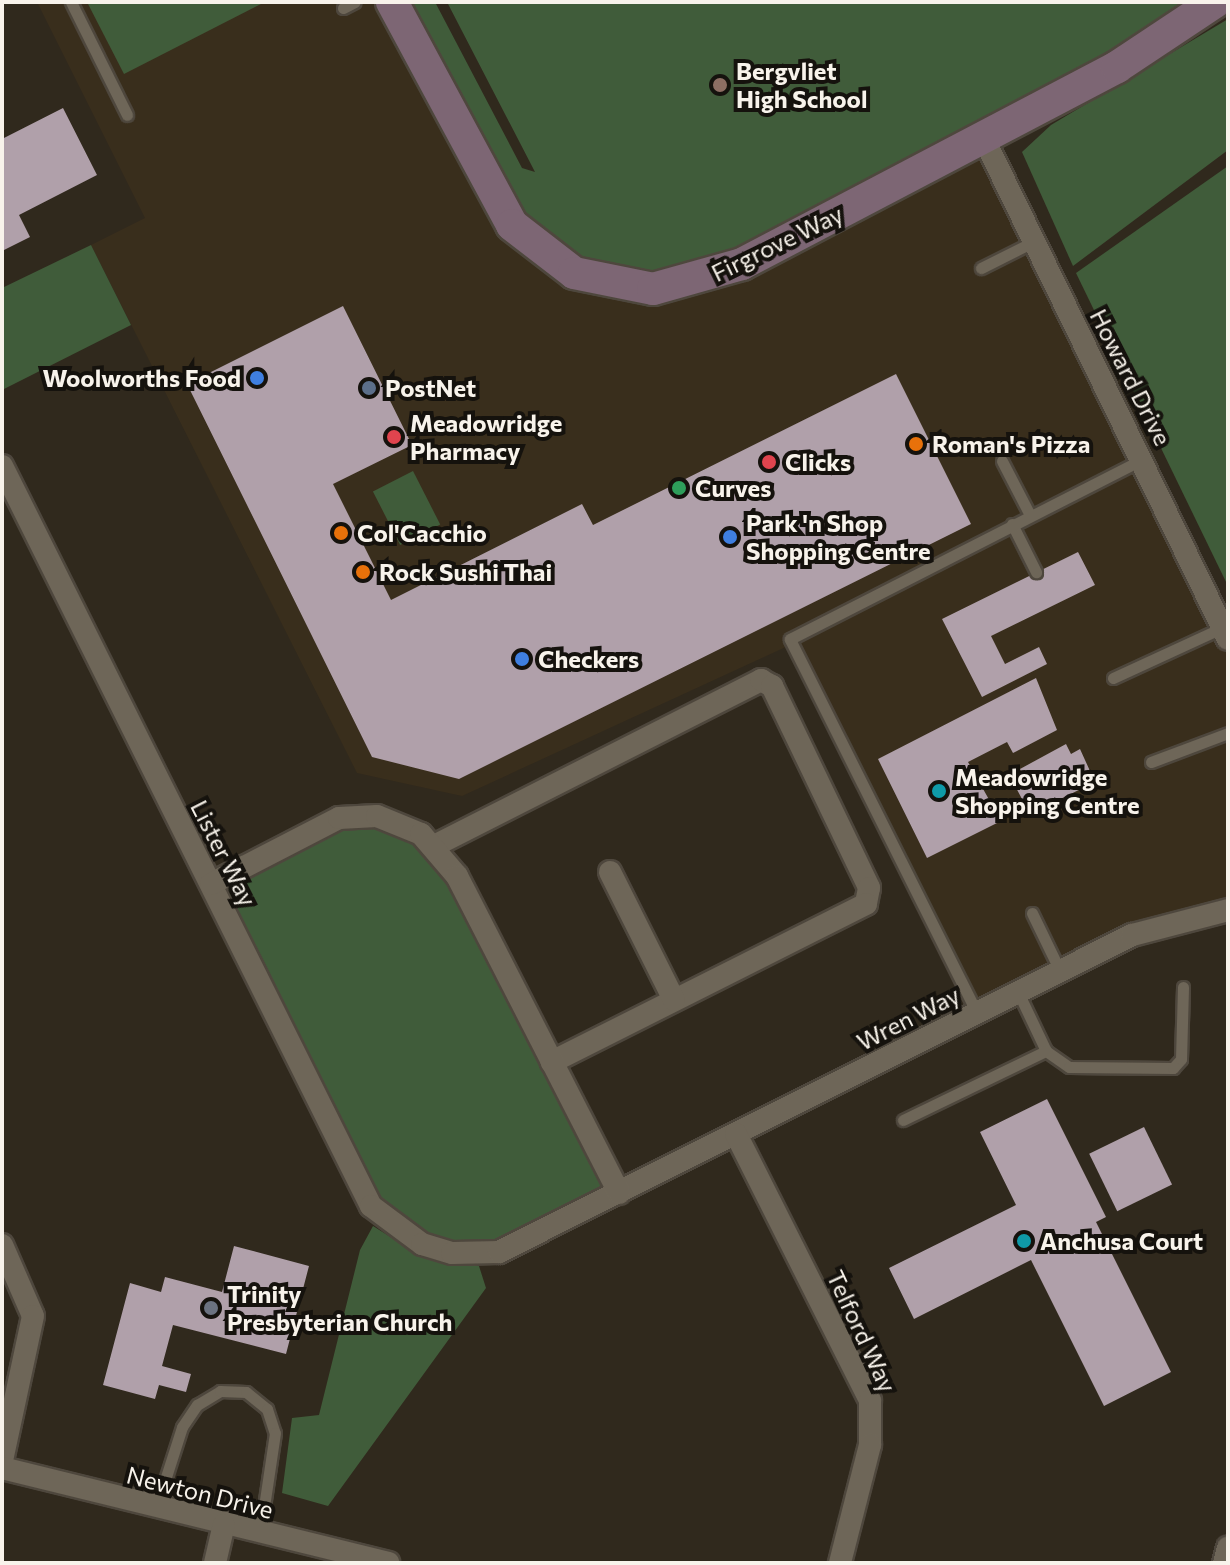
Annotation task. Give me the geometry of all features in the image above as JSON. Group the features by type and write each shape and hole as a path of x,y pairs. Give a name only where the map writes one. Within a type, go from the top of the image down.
{"street":[{"name":"Firgrove Way","path":"392,2 512,225 558,265 610,285 663,289 713,277 984,139 1117,67 1215,2"},
{"name":"Howard Drive","path":"984,139 1144,459 1226,633"},
{"name":"Lister Way","path":"2,466 371,1206 422,1244"},
{"path":"434,846 769,681 871,896 856,911 552,1062"},
{"path":"211,884 339,818 377,816 434,846 457,876 619,1193"},
{"path":"610,872 674,1000"},
{"name":"Wren Way","path":"422,1244 452,1253 499,1252 1060,971 1165,923 1228,910"},
{"name":"Telford Way","path":"736,1134 870,1401 870,1445 840,1563"},
{"path":"2,1245 33,1316 2,1461"},
{"name":"Newton Drive","path":"2,1468 156,1509 388,1563"},
{"path":"215,1563 224,1525"},
{"path":"1224,1563 1228,1548"}],"lane":[{"path":"71,2 127,115"},
{"path":"343,8 355,2"},
{"path":"981,268 1035,241"},
{"path":"977,1013 790,639 1144,459"},
{"path":"1002,461 1030,515"},
{"path":"1012,524 1036,572"},
{"path":"1113,678 1226,633"},
{"path":"1151,762 1228,733"},
{"path":"1032,913 1060,971"},
{"path":"1018,992 1046,1051 1081,1070 1177,1067 1183,987"},
{"path":"903,1120 1046,1051"},
{"path":"156,1509 182,1427 197,1405 220,1391 246,1392 267,1409 275,1433 260,1533"}],"shaded area":[{"path":"37,2 392,2 499,206 984,139 1228,639 1228,910 1199,915 977,1013 790,645 462,796 357,773 91,245 145,218"}],"green space":[{"path":"87,2 265,2 124,74"},
{"name":"Bergvliet High School","path":"392,2 435,2 522,168 535,172 447,2 1215,2 693,283 541,254"},
{"path":"1228,19 1228,150 1073,266 1022,152 1051,125"},
{"path":"1228,166 1228,586 1076,273"},
{"path":"91,245 131,325 2,390 2,288"},
{"path":"413,471 440,524 400,545 373,491"},
{"path":"359,815 434,846 619,1193 499,1252 395,1230 211,884"},
{"path":"373,1226 413,1251 479,1266 486,1288 328,1506 282,1493 292,1418 319,1415 360,1250"}],"building":[{"path":"63,108 97,175 19,215 30,237 2,251 2,139"},
{"name":"Park 'n Shop Shopping Centre","path":"343,306 412,445 333,484 391,600 582,504 593,525 896,374 971,524 459,779 372,757 187,384"},
{"path":"1078,552 1095,585 991,636 1005,664 1039,647 1047,664 982,697 942,619"},
{"name":"Meadowridge Shopping Centre","path":"1036,678 1057,730 1013,753 1007,742 968,762 1001,821 927,858 878,759"},
{"path":"1066,744 1071,754 1080,749 1095,782 1030,814 1013,782 1024,777 1020,769"},
{"name":"Anchusa Court","path":"1047,1099 1106,1217 1096,1222 1171,1372 1104,1406 1031,1260 914,1319 889,1268 1016,1205 980,1132"},
{"path":"1144,1127 1172,1185 1117,1211 1089,1154"},
{"name":"Trinity Presbyterian Church","path":"234,1246 309,1266 286,1354 173,1325 162,1366 191,1374 186,1392 159,1385 155,1399 103,1385 130,1283 161,1292 165,1277 222,1292"}],"place":[{"name":"Bergvliet High School","path":"720,85"},
{"name":"Woolworths Food","path":"257,378"},
{"name":"PostNet","path":"369,388"},
{"name":"Meadowridge Pharmacy","path":"394,437"},
{"name":"Roman's Pizza","path":"916,444"},
{"name":"Clicks","path":"769,462"},
{"name":"Curves","path":"679,488"},
{"name":"Col'Cacchio","path":"341,533"},
{"name":"Park 'n Shop Shopping Centre","path":"730,537"},
{"name":"Rock Sushi Thai","path":"363,572"},
{"name":"Checkers","path":"522,659"},
{"name":"Meadowridge Shopping Centre","path":"939,791"},
{"name":"Anchusa Court","path":"1024,1241"},
{"name":"Trinity Presbyterian Church","path":"211,1308"}]}
